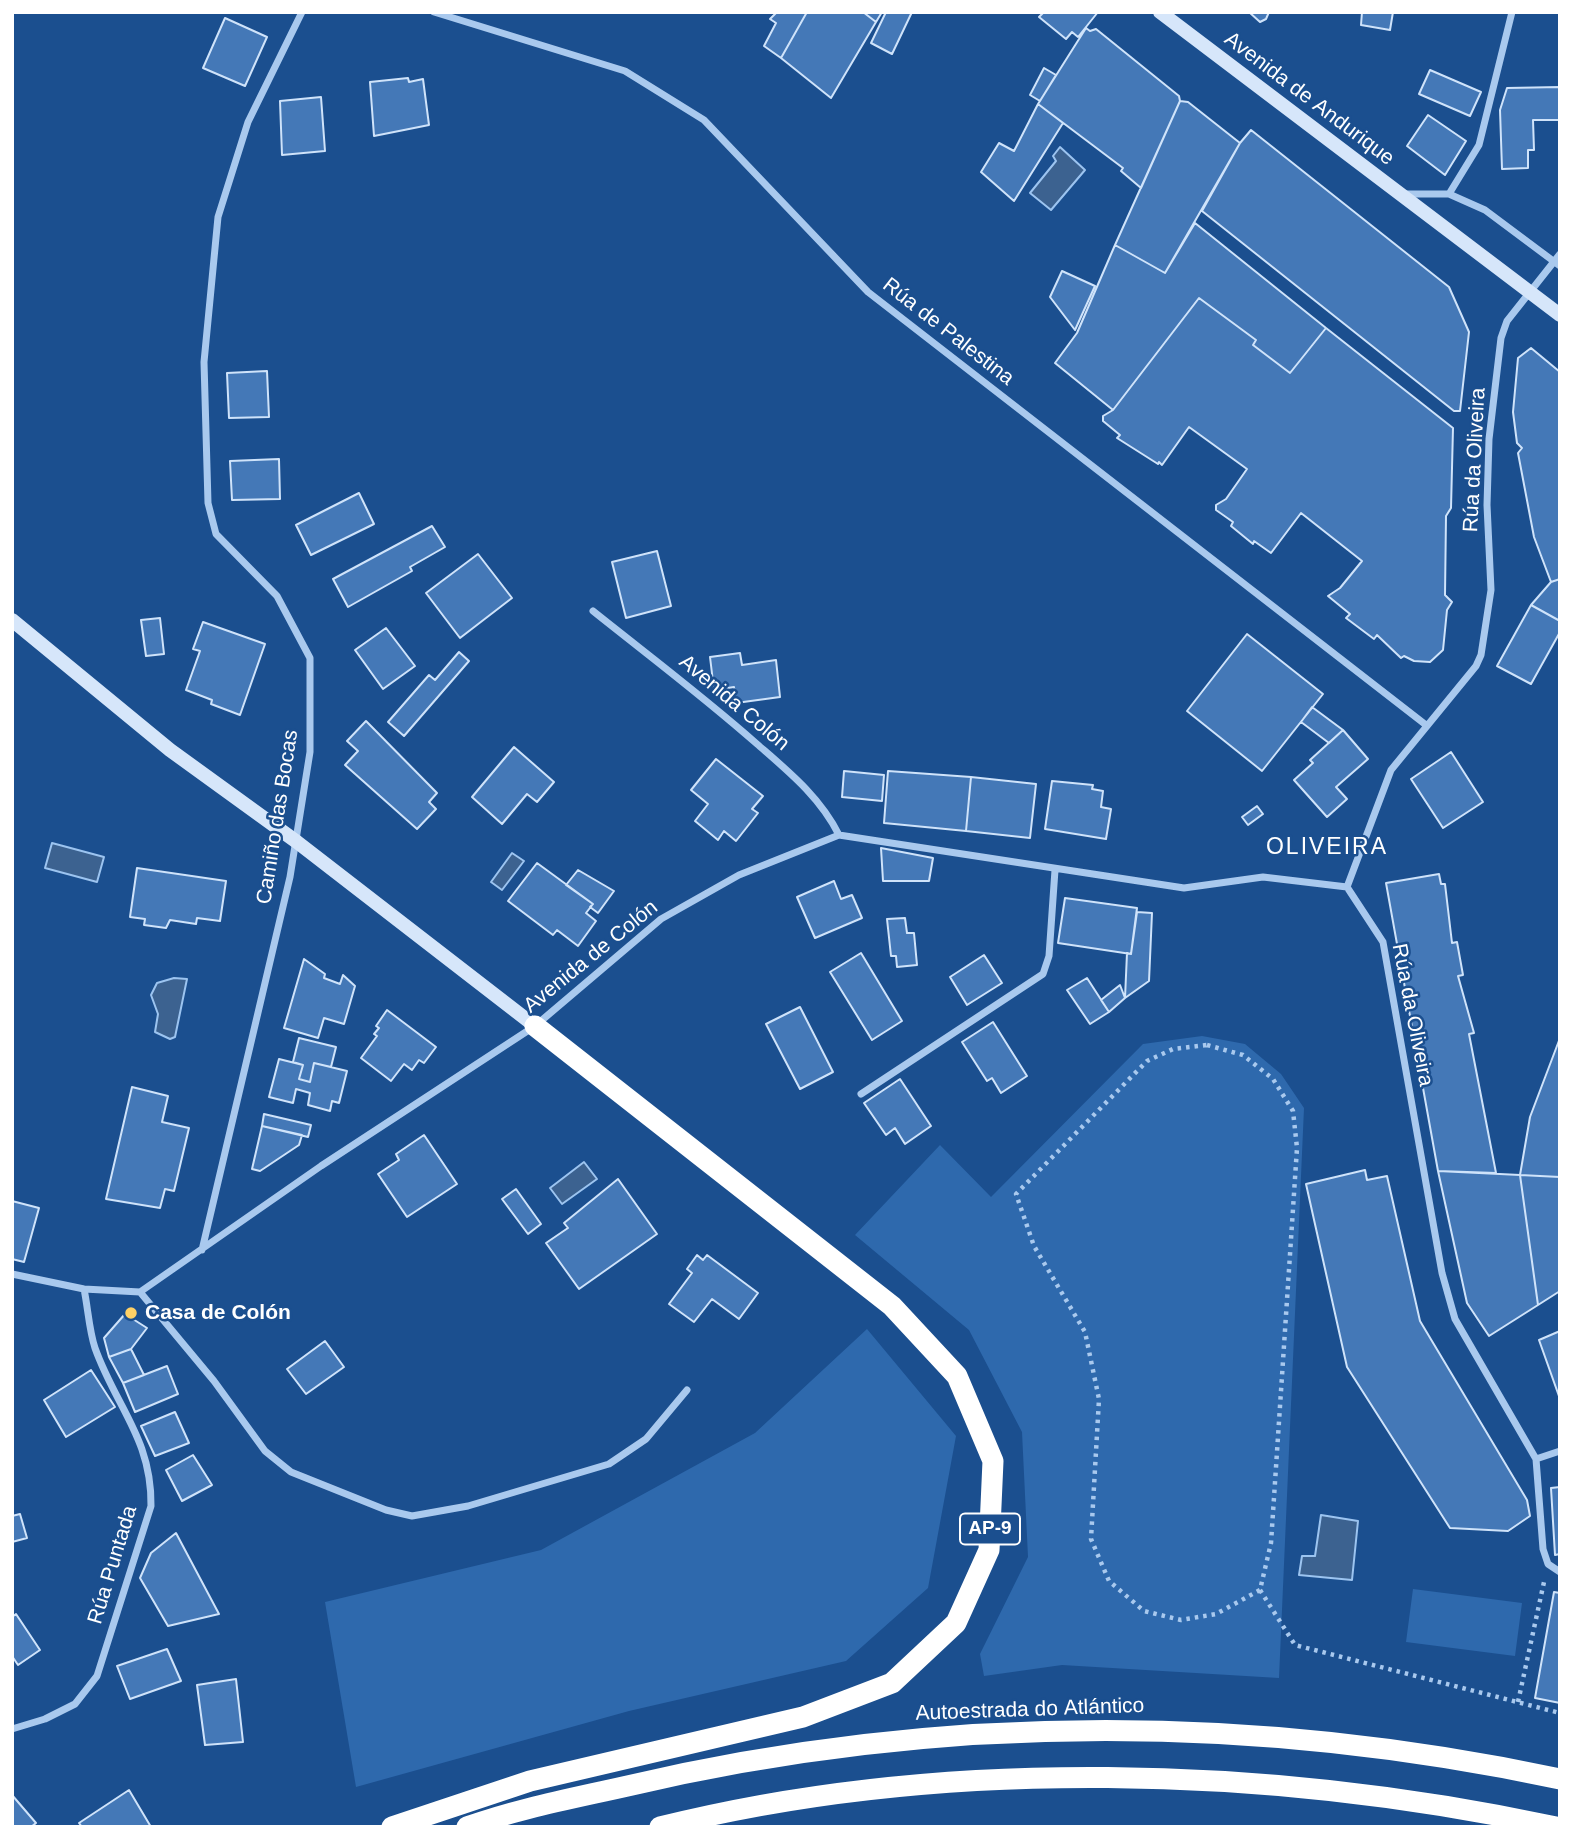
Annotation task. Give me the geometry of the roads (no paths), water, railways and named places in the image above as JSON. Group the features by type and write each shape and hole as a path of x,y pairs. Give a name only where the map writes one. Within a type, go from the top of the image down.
{"highway":[{"name":"AP-9","path":"392,1827 530,1781 803,1717 892,1682 956,1623 989,1550 993,1461 957,1376 892,1306 535,1026"},
{"name":"Autoestrada do Atlántico","path":"467,1827 499,1816 691,1771 837,1746 973,1732 1174,1730 1331,1741 1479,1762 1560,1779"},
{"path":"660,1827 705,1816 841,1794 976,1780 1157,1779 1325,1789 1472,1809 1556,1827"}],"main road":[{"name":"Avenida de Andurique","path":"1160,12 1560,315"},
{"path":"12,620 170,750 296,842 535,1026"}],"street":[{"name":"Camiño das Bocas","path":"202,1251 296,842 310,752 310,658 277,596 216,534 208,503 204,362 218,217 248,122 302,12"},
{"name":"Rúa de Palestina","path":"434,12 625,71 704,120 867,292 1426,725"},
{"path":"1449,194 1479,145 1512,12"},
{"name":"Avenida de Andurique","path":"1399,194 1449,194 1485,210 1558,261"},
{"name":"Rúa da Oliveira","path":"1536,1458 1455,1320 1441,1273 1383,942 1347,887 1391,770 1476,666 1481,654 1491,590 1487,505 1489,439 1501,338 1507,321 1558,261"},
{"name":"Avenida Colón","path":"593,611 700,695 798,781 826,809 839,835"},
{"path":"839,835 1184,888 1262,877 1347,887"},
{"name":"Avenida de Colón","path":"139,1292 202,1251 321,1166 535,1026 661,919 739,875 839,835"},
{"path":"861,1094 1044,974 1049,956 1055,870"},
{"path":"12,1274 84,1289 139,1292 214,1381 265,1451 291,1472 386,1510 412,1516 468,1506 609,1464 646,1439 687,1390"},
{"name":"Rúa Puntada","path":"12,1729 45,1719 75,1704 97,1676 151,1506 152,1477 144,1449 95,1348 84,1289"},
{"path":"1560,1451 1536,1458 1543,1549 1548,1564 1560,1572"}],"place":[{"name":"Casa de Colón","path":"131,1313"}],"district":[{"name":"OLIVEIRA","path":"1327,848"}]}
